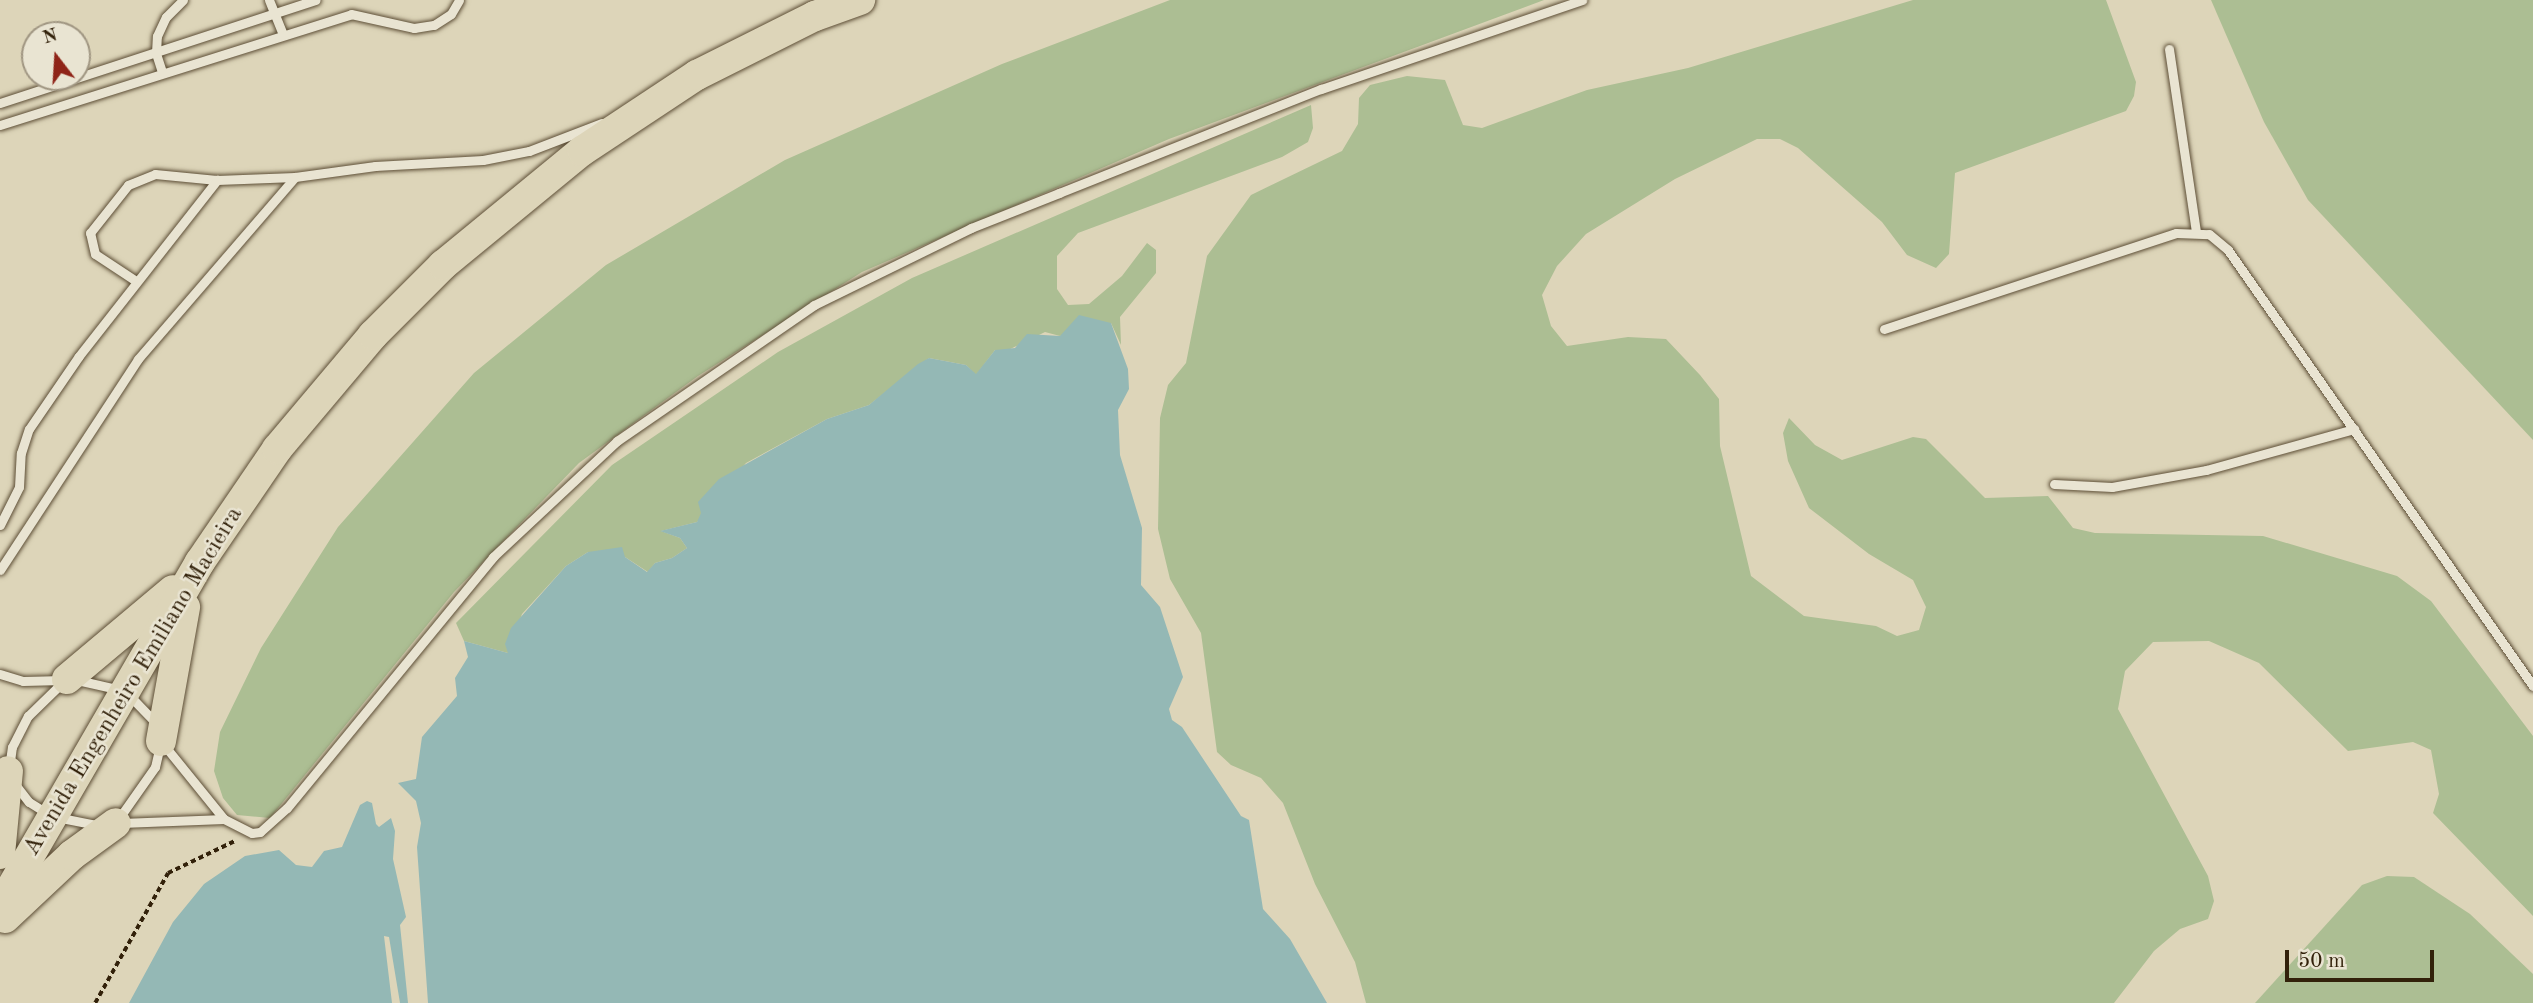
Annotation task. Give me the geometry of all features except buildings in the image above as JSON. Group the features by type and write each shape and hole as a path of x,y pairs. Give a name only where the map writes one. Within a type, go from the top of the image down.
{"highway":[{"name":"Avenida Engenheiro Emiliano Macieira","path":"0,907 200,562 277,449 373,335 504,212 652,103 766,40 860,0"},
{"path":"67,679 162,601 200,562"},
{"path":"161,741 177,639 200,562"},
{"path":"0,854 4,764"},
{"path":"0,924 53,872 116,823"}],"lane":[{"path":"162,72 156,53 166,17 183,0"},
{"path":"269,0 283,34"},
{"path":"0,103 316,0"},
{"path":"0,125 351,14 414,28 435,25 452,14 459,0"},
{"path":"0,674 23,681 96,681 125,691 153,717 161,741 225,819 252,833 270,826 493,557 617,441 814,305 971,228 1059,192 1321,89 1581,0"},
{"path":"2169,49 2196,231"},
{"path":"136,281 95,254 90,233 128,185 155,174 217,180 295,177 376,166 483,160 529,151 652,103"},
{"path":"0,570 138,359 295,177"},
{"path":"0,525 19,487 21,453 29,429 136,281 217,180"},
{"path":"1884,329 2176,233 2196,231 2209,234 2228,250 2533,686"},
{"path":"2054,484 2112,487 2206,470 2354,429"},
{"path":"67,679 28,716 4,764 29,802 51,816 89,826 225,819"},
{"path":"116,823 155,767 161,741"}],"path":[{"path":"95,1003 168,873 252,833"}],"green space":[{"path":"1170,0 1544,0 1169,139 862,272 698,376 579,463 454,592 270,818 237,815 223,798 214,771 220,732 261,648 338,527 474,373 606,265 785,160 1002,64"},
{"path":"1913,0 2106,0 2136,82 2134,96 2126,111 1955,173 1949,254 1936,268 1907,255 1882,222 1798,148 1780,139 1757,139 1675,179 1586,234 1557,266 1542,295 1551,326 1567,346 1628,337 1666,339 1700,375 1719,399 1720,446 1751,576 1804,616 1876,626 1897,636 1919,630 1926,607 1913,580 1869,554 1809,508 1788,461 1783,433 1789,418 1815,445 1842,460 1913,437 1926,439 1985,498 2048,496 2073,528 2095,533 2263,536 2397,576 2431,601 2533,736 2533,916 2433,813 2439,794 2431,750 2413,742 2348,751 2259,663 2209,641 2153,642 2125,671 2118,709 2208,876 2214,901 2208,919 2180,929 2154,951 2114,1003 1366,1003 1355,962 1315,884 1283,803 1261,778 1231,765 1217,752 1201,633 1170,579 1158,529 1160,418 1168,385 1186,363 1207,256 1251,195 1342,151 1358,124 1359,98 1370,85 1407,76 1445,80 1463,125 1482,128 1587,90 1688,68"},
{"path":"2211,0 2533,0 2533,440 2308,200 2264,122"},
{"path":"1311,105 1313,128 1308,142 1282,157 1078,233 1057,256 1057,289 1068,305 1089,304 1122,276 1147,243 1156,250 1156,273 1120,317 1121,345 1111,323 1060,336 1045,332 1004,352 995,350 976,375 966,365 929,358 869,405 827,419 746,463 697,522 661,531 680,538 687,548 672,558 655,563 648,572 625,557 588,552 566,566 522,614 508,653 464,641 456,623 612,465 778,352 912,278"},
{"path":"2387,876 2414,877 2470,914 2533,974 2533,1003 2255,1003 2362,885"}],"water":[{"path":"1079,315 1111,323 1128,369 1129,389 1118,410 1120,455 1142,528 1141,585 1160,607 1183,677 1169,709 1172,720 1182,727 1241,816 1249,820 1263,909 1290,939 1327,1003 428,1003 417,847 421,823 416,801 398,783 416,779 422,737 457,696 455,678 468,657 464,641 508,653 505,644 511,628 566,566 588,552 622,547 625,557 647,572 655,563 672,558 687,548 680,538 660,531 697,522 701,513 698,502 719,479 827,419 869,405 929,358 966,365 976,374 995,350 1015,348 1027,334 1060,336"},
{"path":"367,801 372,803 376,824 379,827 391,818 395,831 393,859 406,917 400,925 408,1003 400,1003 389,937 384,936 392,1003 129,1003 173,922 204,884 245,856 279,850 296,865 312,867 324,851 342,847 360,805"}]}
